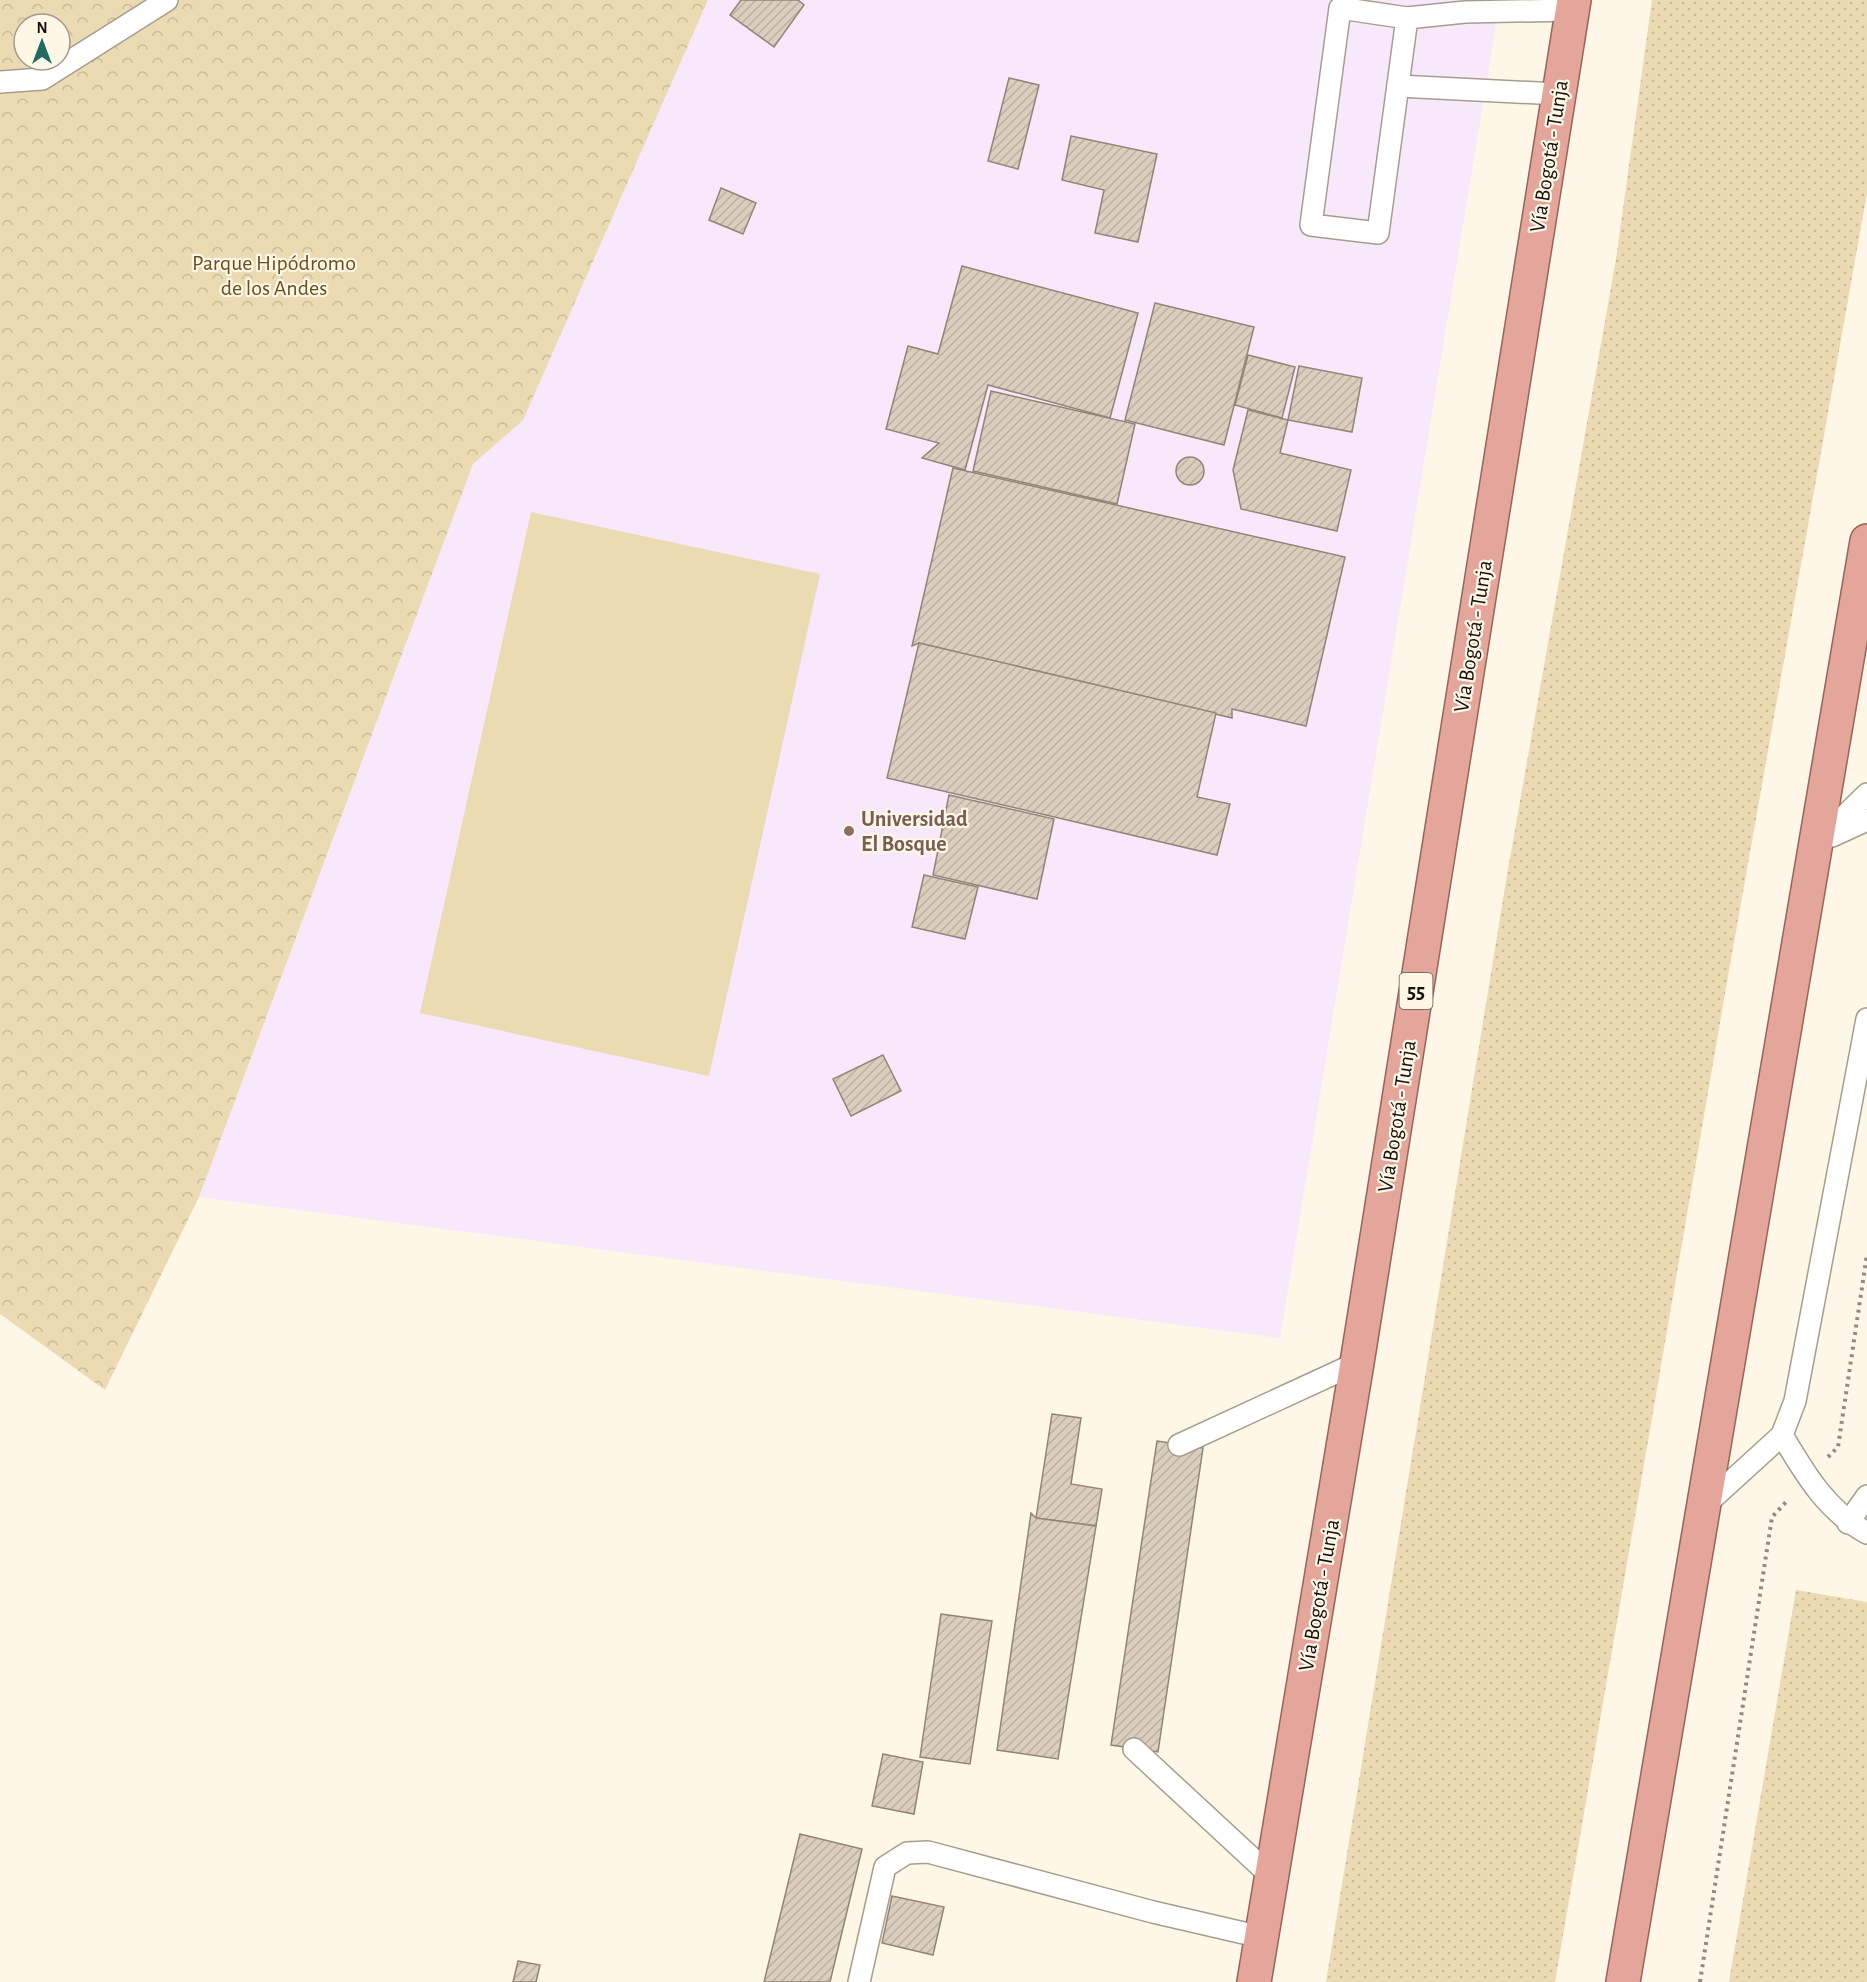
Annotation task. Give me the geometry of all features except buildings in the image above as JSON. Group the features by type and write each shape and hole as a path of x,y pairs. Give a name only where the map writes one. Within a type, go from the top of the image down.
{"highway":[{"name":"Vía Bogotá - Tunja","path":"1254,1982 1357,1363 1573,5"},
{"path":"1623,1982 1818,842 1867,541"}],"lane":[{"path":"0,82 42,79 167,0"},
{"path":"1407,18 1378,233 1311,225 1340,8 1376,7 1407,18 1573,5"},
{"path":"1398,87 1558,94"},
{"path":"1818,842 1867,794"},
{"path":"1818,842 1867,820"},
{"path":"1703,1507 1782,1435 1795,1401 1867,1018"},
{"path":"1179,1444 1357,1363"},
{"path":"1782,1435 1808,1479 1848,1522 1867,1533"},
{"path":"1848,1522 1867,1496"},
{"path":"1134,1749 1271,1876"},
{"path":"859,1982 885,1867 907,1853 928,1852 1153,1912 1261,1937"}],"path":[{"path":"1700,1982 1772,1517 1838,1447 1867,1254"}],"shaded area":[{"name":"Universidad El Bosque","path":"708,0 1500,0 1280,1338 199,1197 473,464 523,419"}],"green space":[{"name":"Parque Hipódromo de los Andes","path":"0,0 708,0 523,420 473,464 199,1197 105,1390 0,1314"},
{"path":"1652,0 1867,0 1867,193 1727,982 1555,1982 1326,1982 1508,869 1616,259"},
{"path":"531,512 820,574 709,1076 420,1013"},
{"path":"1796,1590 1867,1602 1867,1982 1729,1982"}],"place":[{"name":"Universidad El Bosque","path":"849,831"}]}
